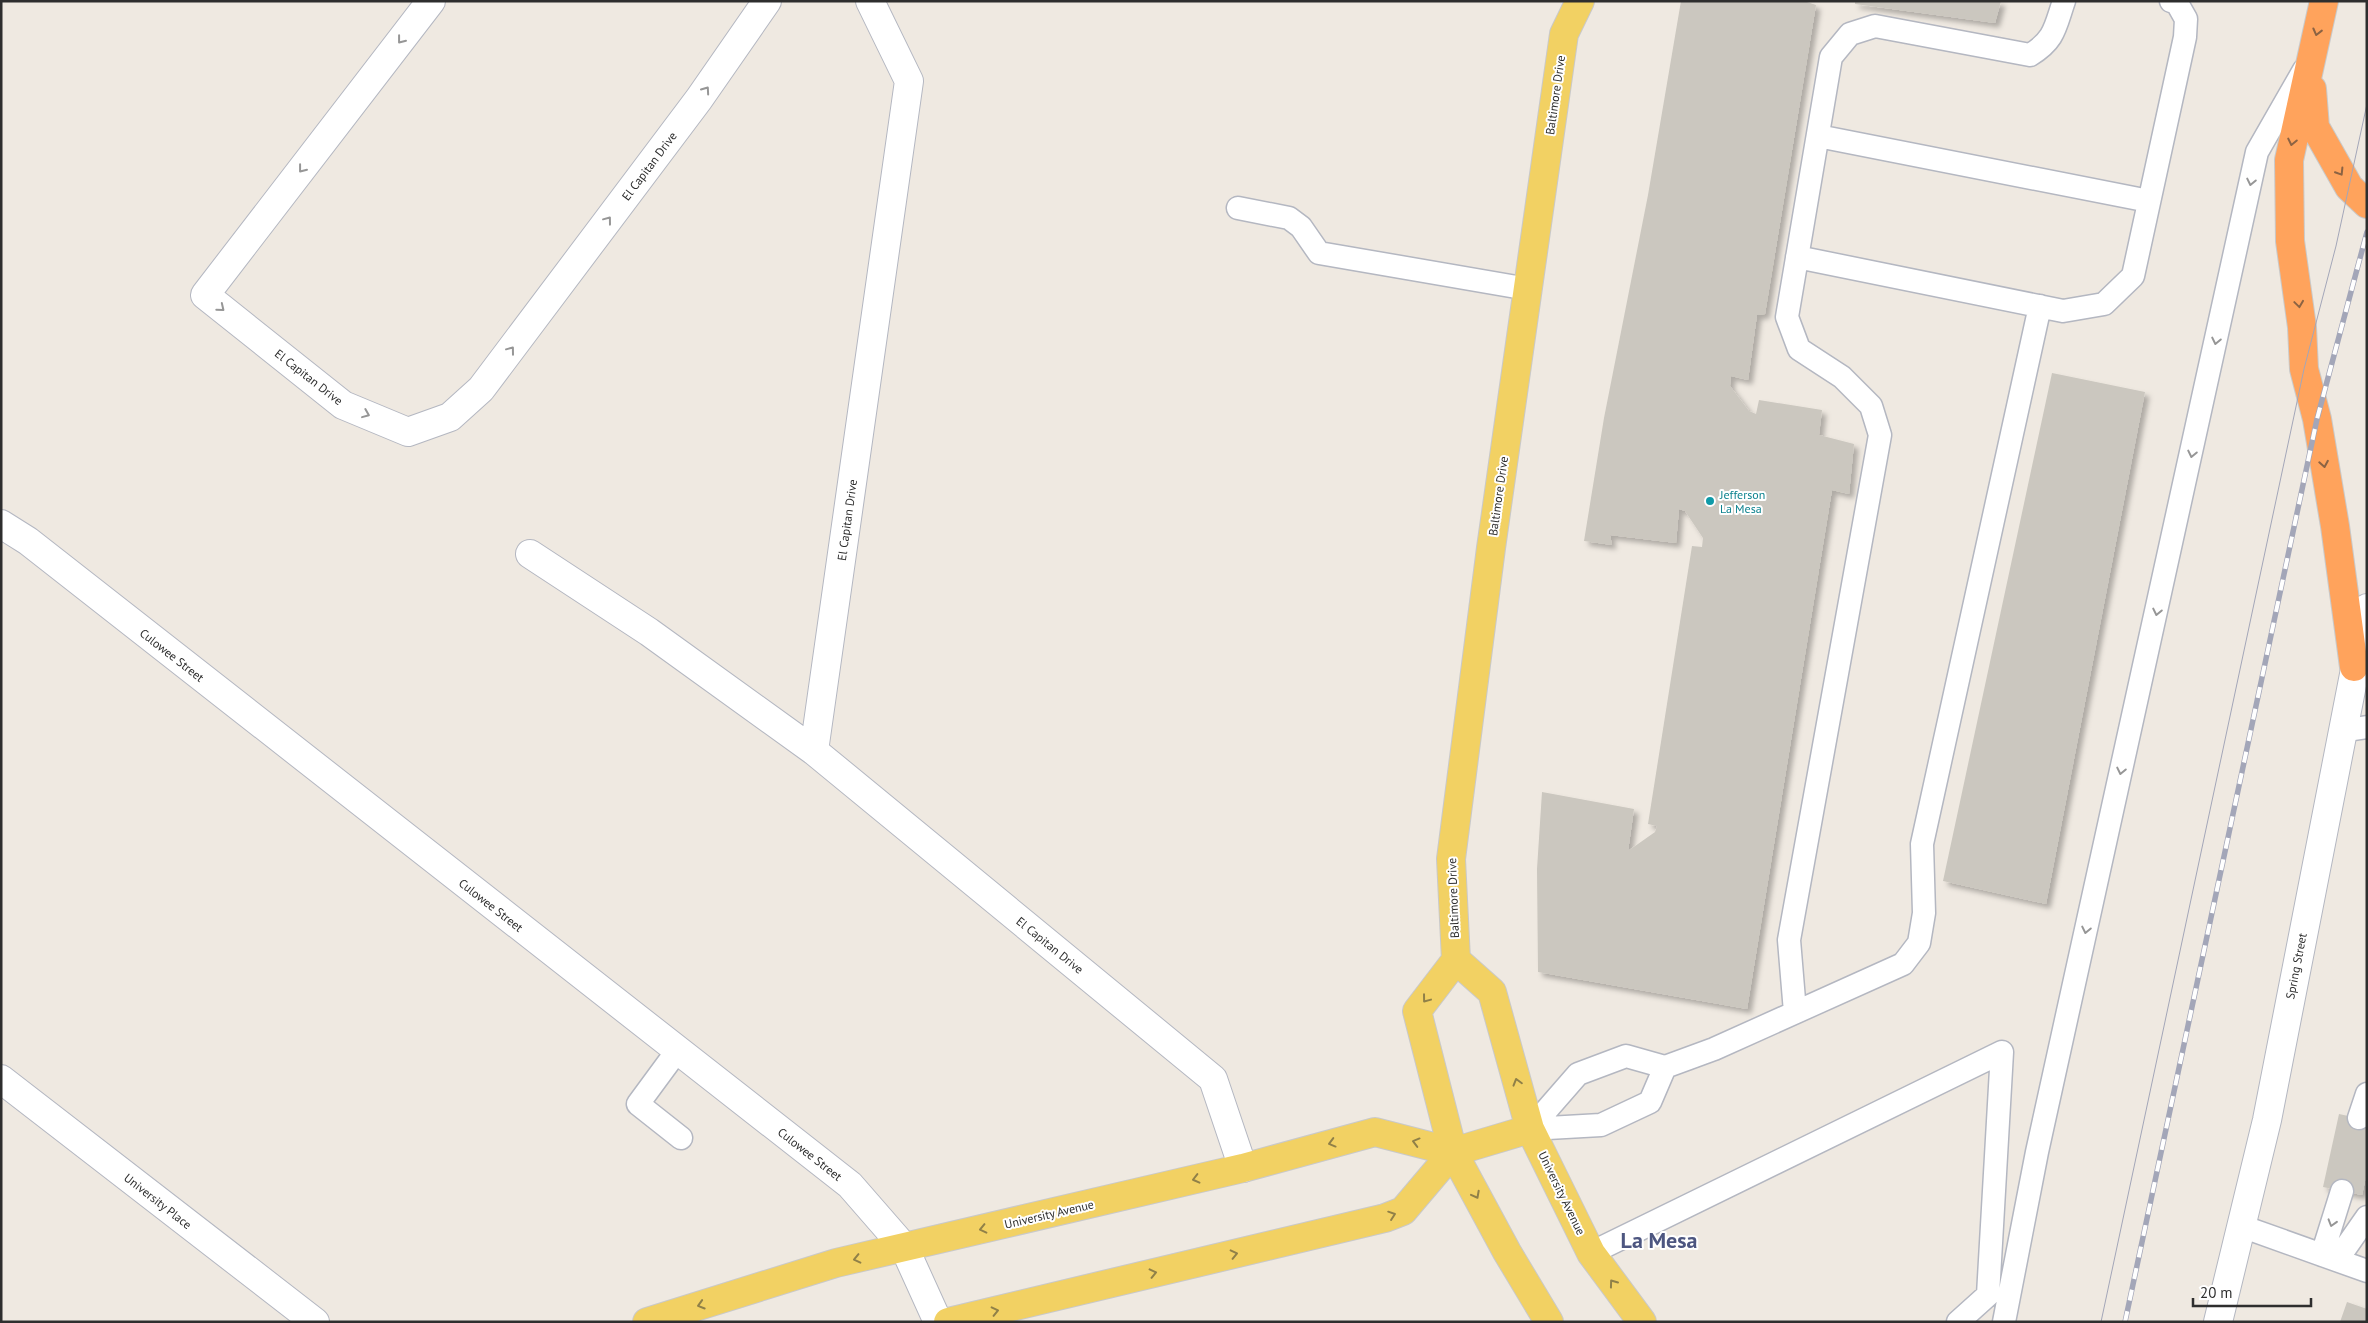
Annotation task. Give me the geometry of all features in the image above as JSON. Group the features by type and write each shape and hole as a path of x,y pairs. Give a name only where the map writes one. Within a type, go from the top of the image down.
{"highway":[{"path":"2324,1 2289,160 2290,241 2302,327 2304,369 2317,419 2335,526 2354,667"},
{"path":"2310,60 2315,127 2349,187 2367,204"}],"main road":[{"name":"Baltimore Drive","path":"1556,1 1564,34"},
{"name":"Baltimore Drive","path":"1456,960 1450,860 1491,548 1564,34 1580,1"},
{"path":"948,1322 1385,1218 1403,1211 1453,1152 1530,1129 1492,992 1456,960 1417,1011 1453,1152 1506,1252 1549,1322"},
{"name":"University Avenue","path":"1530,1129 1592,1253 1642,1322"},
{"name":"University Avenue","path":"647,1322 836,1264 1243,1168 1375,1132 1453,1152"}],"street":[{"name":"El Capitan Drive","path":"431,1 205,295 343,405 408,432 450,417 482,389 699,99 767,1"},
{"name":"El Capitan Drive","path":"814,751 909,81 870,1"},
{"name":"Culowee Street","path":"1,524 36,547 850,1185 904,1247 938,1322"},
{"name":"El Capitan Drive","path":"530,554 649,632 814,751 1213,1079 1243,1168"},
{"name":"Spring Street","path":"2218,1322 2267,1120 2354,729 2354,667 2367,608"},
{"name":"University Place","path":"1,1079 315,1322"}],"lane":[{"path":"1795,1012 1789,940 1880,435 1871,406 1842,377 1799,349 1787,317 1831,57 1850,34 1875,26 2030,54 2045,46 2054,33 2064,1"},
{"path":"1797,257 2063,311 2104,304 2133,276 2185,36 2186,19 2176,3 2171,1"},
{"path":"2004,1322 2037,1152 2257,152 2310,60"},
{"path":"1818,136 2149,201"},
{"path":"1238,208 1289,218 1301,227 1319,253 1528,289"},
{"path":"1530,1129 1578,1074 1626,1056 1665,1067 1714,1049 1902,964 1919,943 1924,913 1922,844 2040,306"},
{"path":"677,1051 638,1104 681,1138"},
{"path":"1592,1253 2002,1052 1988,1295 1958,1322"},
{"path":"1530,1129 1601,1126 1650,1102 1665,1067"},
{"path":"2360,1118 2367,1094"},
{"path":"2330,1258 2342,1191"},
{"path":"2330,1258 2367,1217"},
{"path":"2241,1226 2367,1271"}],"building":[{"name":"Jefferson La Mesa","path":"1681,1 1804,1 1816,5 1765,314 1757,315 1748,380 1731,376 1730,386 1749,411 1756,414 1759,400 1822,410 1819,435 1854,444 1849,494 1832,490 1747,1009 1538,972 1537,869 1542,792 1634,809 1628,851 1655,832 1657,826 1648,824 1692,546 1702,547 1703,538 1685,511 1679,509 1676,543 1610,535 1612,545 1584,541 1604,418 1648,195"},
{"path":"1855,1 2001,1 1995,23 1855,4"},
{"path":"2052,373 2145,392 2046,904 1943,881"},
{"path":"2339,1114 2367,1120 2367,1172 2362,1195 2323,1187"},
{"path":"2347,1302 2367,1309 2367,1322 2340,1322"}],"tram line":[{"path":"2101,1322 2304,369 2336,246 2367,104"}],"railway":[{"path":"2125,1322 2317,419 2367,232"}],"place":[{"name":"Jefferson La Mesa","path":"1710,501"}],"district":[{"name":"La Mesa","path":"1659,1240"}]}
